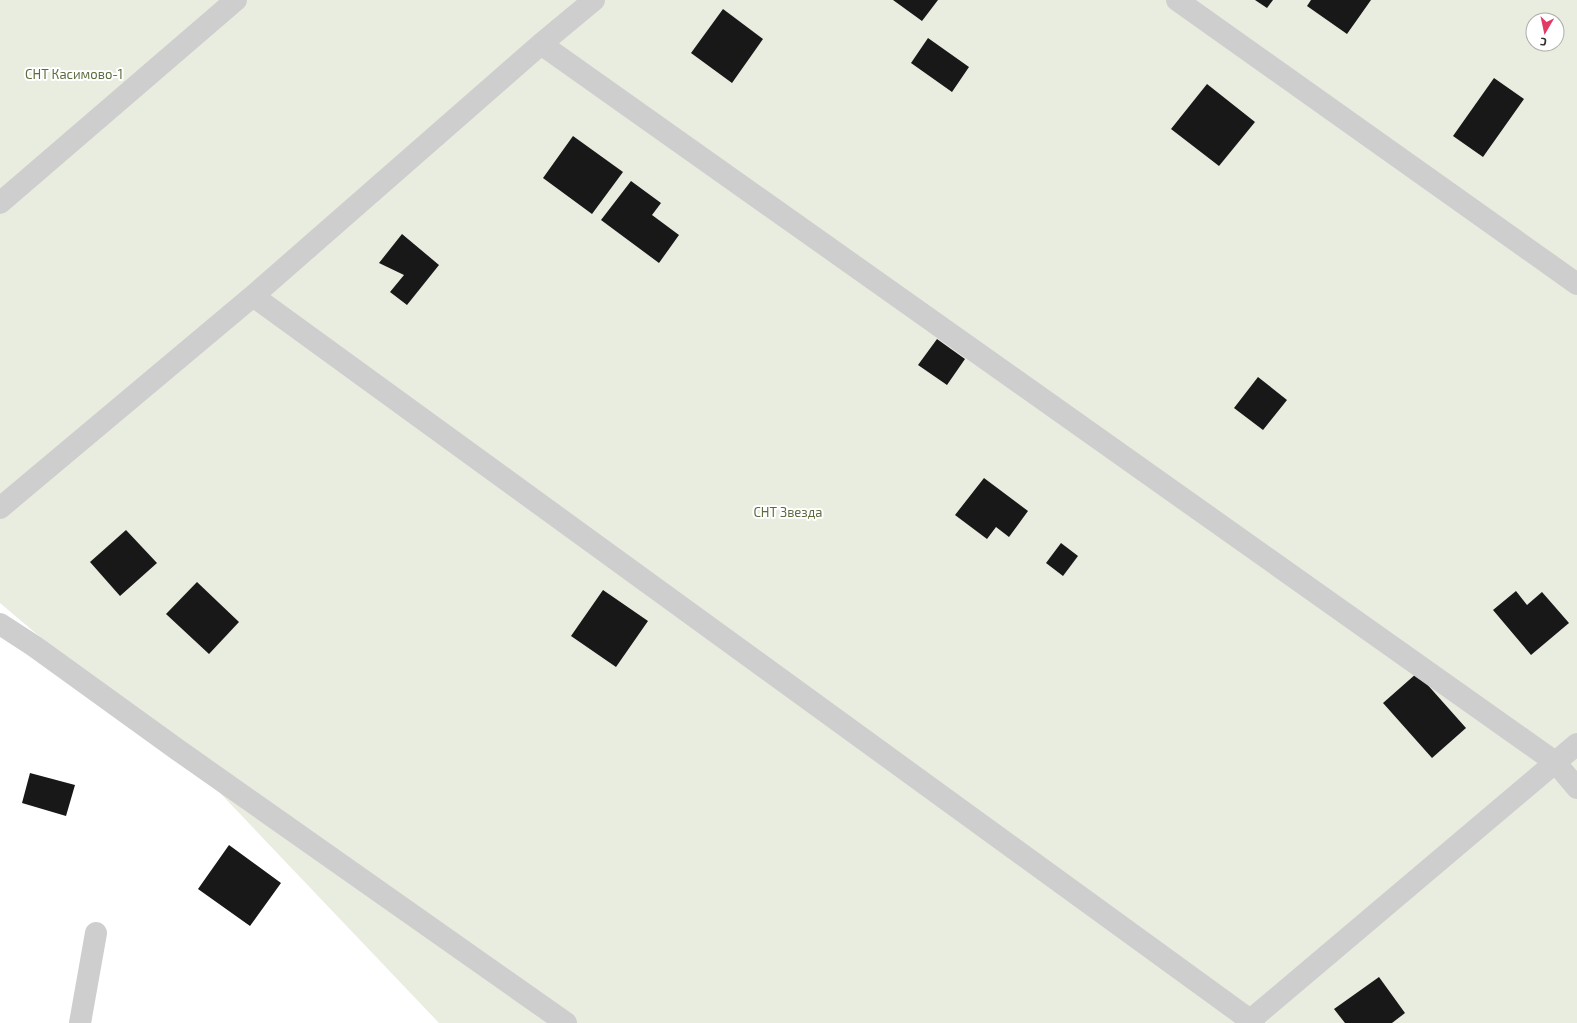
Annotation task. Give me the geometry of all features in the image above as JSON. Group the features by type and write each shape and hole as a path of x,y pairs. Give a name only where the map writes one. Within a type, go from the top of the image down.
{"street":[{"path":"0,203 236,0"},
{"path":"0,508 253,296 541,44 594,0"},
{"path":"1177,0 1577,284"},
{"path":"541,44 1555,762 1577,788"},
{"path":"253,296 1251,1022 1577,744"},
{"path":"0,624 34,646 184,755 566,1023"},
{"path":"80,1023 96,933"}],"green space":[{"name":"СНТ Звезда","path":"0,0 1577,0 1577,1023 439,1023 201,773 0,603"}],"building":[{"path":"893,0 938,0 922,21"},
{"path":"1255,0 1273,0 1267,8"},
{"path":"1311,0 1371,0 1347,34 1307,6"},
{"path":"723,9 763,39 732,83 691,53"},
{"path":"928,38 969,67 952,92 911,63"},
{"path":"1494,78 1524,99 1483,157 1453,136"},
{"path":"1207,84 1255,122 1219,166 1171,129"},
{"path":"573,136 623,172 592,214 543,178"},
{"path":"631,181 661,203 652,215 679,235 659,263 601,220"},
{"path":"402,234 439,265 407,305 390,292 404,275 379,263"},
{"path":"937,339 965,359 947,385 918,365"},
{"path":"1258,377 1287,400 1263,430 1234,408"},
{"path":"984,478 1028,511 1009,537 996,527 987,539 955,515"},
{"path":"126,530 157,563 120,596 90,562"},
{"path":"1061,543 1078,556 1063,576 1046,563"},
{"path":"197,582 239,622 209,654 166,614"},
{"path":"603,590 648,621 616,667 571,636"},
{"path":"1516,591 1527,605 1542,592 1569,623 1531,655 1493,610"},
{"path":"1417,673 1466,728 1432,758 1383,703"},
{"path":"30,773 75,785 66,816 22,803"},
{"path":"229,845 281,883 250,926 198,889"},
{"path":"1379,977 1405,1013 1392,1023 1345,1023 1334,1009"}],"park label":[{"name":"СНТ Касимово-1","path":"74,74"}]}
